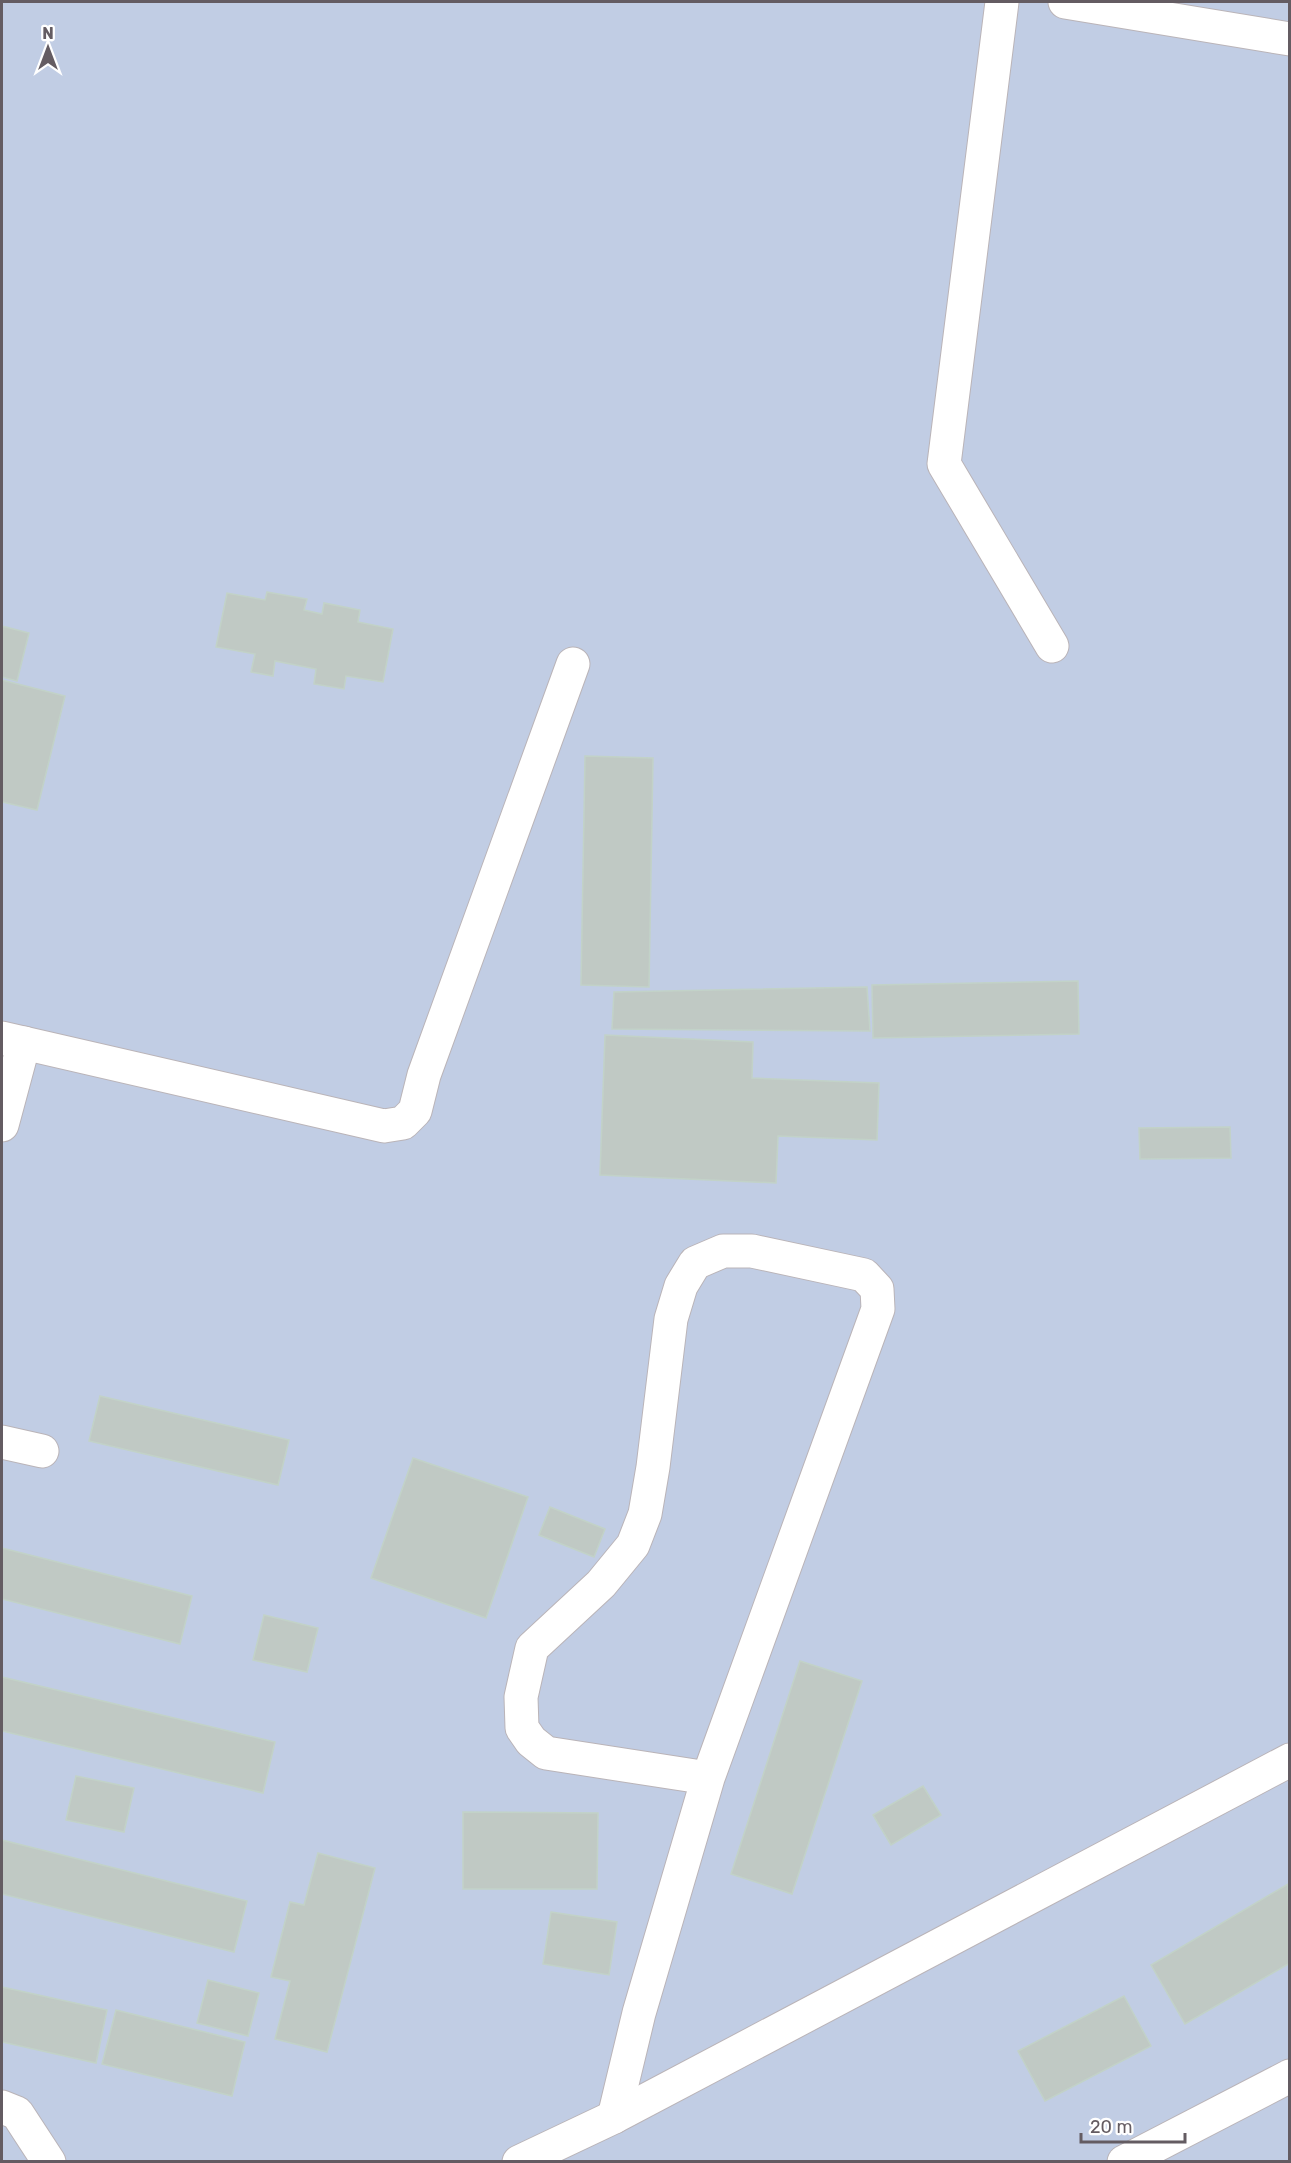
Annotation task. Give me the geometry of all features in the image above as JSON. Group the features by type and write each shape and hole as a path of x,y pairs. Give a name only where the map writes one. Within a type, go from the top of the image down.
{"street":[{"path":"1002,2 944,464 1052,646"},
{"path":"1065,2 1290,39"},
{"path":"2,1125 13,1040 303,1109 384,1126 403,1123 415,1110 424,1075 573,664"},
{"path":"614,2117 639,2013 708,1778 878,1309 876,1289 864,1275 752,1251 723,1251 695,1263 681,1286 671,1318 645,1514 633,1545 601,1584 532,1648 521,1697 522,1728 531,1742 546,1753 708,1778"},
{"path":"2,1442 42,1451"},
{"path":"519,2162 614,2117 1290,1760"},
{"path":"1124,2162 1290,2076"},
{"path":"2,2107 17,2113 48,2162"}],"shaded area":[{"path":"2,2 1289,2 1289,2161 2,2162"}],"building":[{"path":"267,592 307,599 304,610 322,614 324,603 360,610 358,622 393,629 383,682 346,676 344,689 314,684 316,669 275,661 273,676 251,672 255,654 216,647 227,593 265,600"},
{"path":"2,626 29,633 17,681 2,677"},
{"path":"2,680 65,696 37,810 2,802"},
{"path":"585,756 653,758 649,987 581,985"},
{"path":"1078,981 1079,1034 873,1038 872,985"},
{"path":"867,987 870,1031 612,1029 614,992"},
{"path":"605,1035 753,1042 752,1078 879,1083 877,1140 778,1136 776,1183 600,1175"},
{"path":"1230,1127 1231,1158 1140,1159 1139,1128"},
{"path":"100,1396 289,1440 278,1485 89,1441"},
{"path":"413,1458 528,1497 486,1618 371,1578"},
{"path":"550,1507 605,1529 594,1557 539,1535"},
{"path":"2,1548 192,1596 180,1644 2,1599"},
{"path":"264,1615 318,1628 307,1672 253,1660"},
{"path":"800,1661 862,1681 792,1894 731,1874"},
{"path":"2,1677 275,1742 263,1793 2,1731"},
{"path":"76,1776 134,1788 124,1832 66,1820"},
{"path":"923,1786 941,1815 891,1845 873,1815"},
{"path":"463,1812 598,1813 597,1889 463,1889"},
{"path":"2,1840 247,1901 234,1952 2,1894"},
{"path":"318,1853 375,1868 327,2052 275,2039 290,1981 271,1977 290,1902 304,1905"},
{"path":"1288,1884 1290,1963 1185,2024 1151,1965"},
{"path":"551,1912 617,1922 609,1975 543,1964"},
{"path":"208,1980 259,1993 248,2036 197,2023"},
{"path":"2,1987 107,2010 96,2063 2,2042"},
{"path":"1124,1996 1151,2046 1045,2101 1018,2051"},
{"path":"116,2010 245,2042 232,2096 102,2064"}]}
